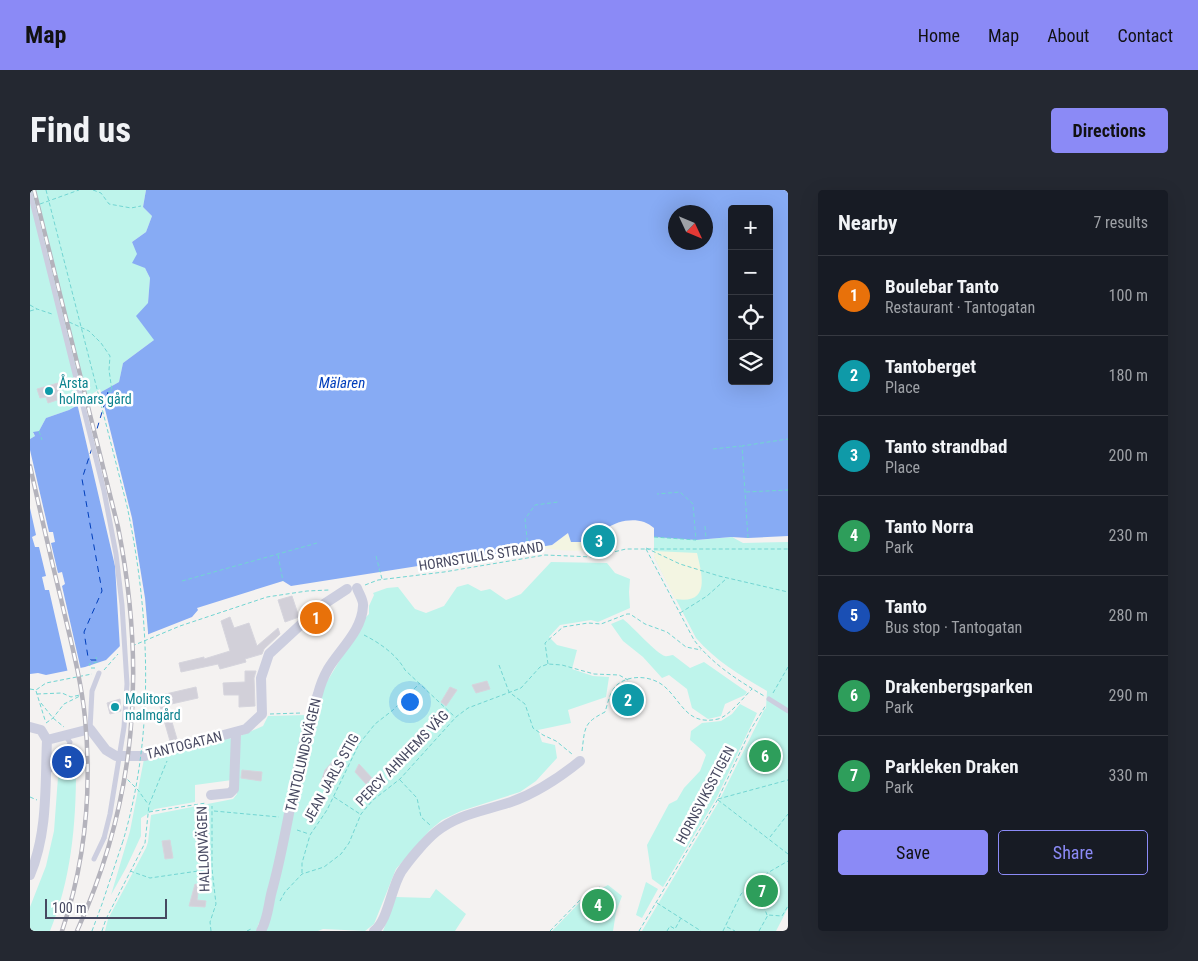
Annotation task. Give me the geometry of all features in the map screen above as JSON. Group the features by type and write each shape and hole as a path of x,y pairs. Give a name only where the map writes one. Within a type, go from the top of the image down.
{"street":[{"path":"262,714 262,678 269,654 321,606 352,589"},
{"name":"TANTOLUNDSVÄGEN","path":"261,931 267,920 270,896 318,693 328,670 356,630 361,616 364,604 352,589"},
{"name":"TANTOGATAN","path":"90,729 106,750 116,756 145,756 236,733 246,729 262,714"},
{"path":"30,727 40,730 46,740 43,831 31,868"},
{"path":"46,740 90,729"},
{"path":"211,799 230,793 234,789 236,733"},
{"path":"374,931 378,928 392,890 401,873 436,832 448,823 466,815 512,802 557,780 580,761"}],"lane":[{"path":"30,193 104,491 116,554 122,604 127,684 124,727 110,814 104,838 94,859"},
{"path":"90,729 92,691 99,673"},
{"path":"769,699 788,711"},
{"path":"45,774 68,753 70,742 65,736 62,736"}],"path":[{"path":"37,205 79,190"},
{"path":"93,190 102,193 109,204 131,208 141,206"},
{"path":"30,305 58,316"},
{"path":"30,311 37,309"},
{"path":"65,320 89,331 110,356 109,370 112,391"},
{"path":"108,392 115,390"},
{"path":"39,431 42,440"},
{"path":"713,449 788,440"},
{"path":"742,446 748,538"},
{"path":"746,492 788,490"},
{"path":"654,537 696,540 693,504 680,492 657,494"},
{"path":"528,548 525,519 535,505 558,502"},
{"path":"705,526 706,539"},
{"path":"182,581 317,543"},
{"name":"HORNSTULLS STRAND","path":"352,589 383,580 444,572 545,554 593,557 626,548 788,549"},
{"path":"645,548 680,564 726,578 788,592"},
{"path":"645,548 694,640 702,650 720,667 769,699"},
{"path":"278,554 283,581"},
{"path":"376,556 383,580"},
{"path":"680,613 706,596 726,578"},
{"path":"129,647 180,626 267,597 307,591 331,590"},
{"path":"628,680 620,675 594,674 562,665 548,664 545,643 563,627 588,623 601,624 630,614 645,624 668,632 686,647 702,650"},
{"path":"358,632 374,640 400,660 406,670 455,716"},
{"path":"30,689 36,690 46,683 99,673 103,671 121,650"},
{"path":"91,668 89,664 97,662 96,657"},
{"path":"499,664 508,692 525,704 533,728 556,741 580,761"},
{"name":"PERCY AHNHEMS VÄG","path":"276,906 285,892 302,874 324,867 341,854 349,843 360,814 373,800 400,779 455,716 468,708 521,688 540,667 548,664"},
{"name":"HORNSVIKSSTIGEN","path":"639,931 718,799 751,729 788,667"},
{"path":"580,761 586,726 593,718 605,712 610,696 618,685 628,680 644,678 653,680 665,687 687,713 708,720 720,719 752,689"},
{"name":"JEAN JARLS STIG","path":"302,874 302,863 310,834 327,810 359,744 375,724 393,710 420,683"},
{"path":"36,690 37,694 46,724 64,704 86,693 70,697 62,693 37,694"},
{"path":"39,700 62,726 76,732"},
{"path":"262,714 303,712"},
{"path":"102,931 106,919 145,843 149,805 167,759 165,751"},
{"path":"121,773 138,790 149,805"},
{"path":"400,779 417,798 421,817 431,826"},
{"path":"718,799 788,780"},
{"path":"333,797 360,814"},
{"path":"30,798 37,800"},
{"path":"149,812 211,799"},
{"name":"HALLONVÄGEN","path":"211,799 213,811 212,869 216,904 210,922 211,931"},
{"path":"718,799 788,854"},
{"path":"213,811 276,816"},
{"path":"769,838 788,814"},
{"path":"783,820 788,820"},
{"path":"291,829 310,834"},
{"path":"92,931 123,841"},
{"path":"724,931 741,894 756,881 788,861"},
{"path":"130,872 150,878 212,869"},
{"path":"756,881 757,894 768,915"},
{"path":"550,931 584,896 600,887"},
{"path":"771,894 774,890"},
{"path":"657,903 701,931"},
{"path":"768,915 782,916 788,906"},
{"path":"759,931 768,915"},
{"path":"666,931 670,926 675,929 681,918"},
{"path":"726,926 735,931"}],"shaded area":[{"path":"30,190 146,190 143,207 152,216 146,232 132,242 150,278 148,303 154,340 123,363 119,382 69,410 46,418 39,431 33,433 35,436 30,439"},
{"path":"654,537 696,540 732,537 743,543 788,542 788,908 776,931 642,931 718,803 766,708 767,691 720,661 696,638 654,557"},
{"path":"551,562 607,563 615,573 630,579 630,608 598,622 591,620 560,625 549,637 557,645 577,650 572,669 593,676 609,677 606,697 568,710 571,723 538,730 542,742 555,745 557,758 536,781 520,792 461,811 442,820 430,830 396,869 374,924 365,931 323,929 318,931 264,931 259,923 256,931 105,931 108,919 146,848 151,815 233,799 237,794 240,736 263,726 268,716 307,715 369,614 373,593 387,588 398,587 415,609 426,613 444,606 457,587 468,584 481,591 490,589 506,600 521,594"},
{"path":"623,619 662,654 666,656 673,655 690,668 704,662 747,692 745,695 725,704 721,716 708,719 692,708 687,689 669,675 662,678 643,657 623,641 611,624"},
{"path":"740,704 757,713 716,799 663,887 652,879 647,845 669,804 677,800 684,788 700,771 706,755 690,740 691,731 702,723 721,721 732,714"},
{"path":"229,737 234,742 232,780 195,785 195,802 155,809 141,818 141,836 111,895 130,831 144,759"},
{"path":"76,771 75,812 71,852 63,892 50,931 30,931 30,907 46,866 54,831 58,777"},
{"path":"646,882 658,889 642,918 636,915"},
{"path":"608,885 622,896 616,912 613,931 552,931 585,897"},
{"path":"436,889 466,914 455,931 383,931 396,897 430,898"}],"sand":[{"path":"568,533 587,542 604,535 610,544 582,551 534,547 552,545"},
{"path":"654,551 697,553 702,579 699,593 686,600 675,599 654,557"}],"water":[{"name":"Mälaren","path":"146,190 788,190 788,536 696,540 654,537 654,528 649,524 630,520 617,523 605,529 604,535 587,542 571,542 568,533 552,545 291,586 283,581 197,608 198,610 192,617 121,645 106,660 85,667 46,675 30,674 30,439 35,436 33,432 39,431 46,418 69,410 119,382 123,363 154,340 136,316 148,303 150,278 145,268 132,263 137,254 132,242 146,232 152,216 143,207"}],"pier":[{"path":"100,389 132,518 145,598 148,632 148,637 120,649 115,566 77,403"},
{"path":"30,450 49,532 53,532 55,542 51,543 58,573 62,572 65,584 62,586 81,670 68,673 49,590 45,590 42,577 46,576 39,547 35,547 32,537 36,535 30,508"}],"building":[{"name":"Årsta holmars gård","path":"58,383 60,393 56,394 57,400 48,403 46,397 40,398 37,389"},
{"path":"292,596 299,617 285,622 278,600"},
{"path":"230,617 234,628 249,623 257,646 278,628 280,634 264,649 262,654 245,659 246,662 220,669 218,664 181,672 179,663 204,657 204,659 230,651 221,621"},
{"path":"245,671 256,671 254,678 255,706 239,707 239,695 224,695 223,683 245,682"},
{"path":"487,681 490,689 476,693 472,685"},
{"path":"196,687 198,698 167,705 177,739 170,741 157,696"},
{"path":"450,687 457,690 446,706 441,702"},
{"name":"Molitors malmgård","path":"120,699 121,711 110,714 107,703"},
{"path":"335,759 327,787 320,785 325,770"},
{"path":"359,764 372,778 366,784 355,772"},
{"path":"242,770 262,772 261,781 241,778"},
{"path":"170,840 173,858 165,859 162,841"},
{"path":"195,884 199,885 197,900 206,901 205,907 189,906"}],"ferry route":[{"path":"94,439 108,392"},
{"path":"92,448 82,479 102,591 84,632 88,657 91,660 97,660"}],"railway":[{"path":"34,190 118,527 127,579 132,631 133,682 124,782 113,832 97,882 77,931"},
{"path":"30,466 78,673 87,745 88,772 85,826 76,879 62,931"}],"place":[{"name":"Årsta holmars gård","path":"49,391"},
{"name":"Tanto strandbad","path":"599,541"},
{"name":"Boulebar Tanto","path":"316,618"},
{"name":"Tantoberget","path":"628,700"},
{"name":"Molitors malmgård","path":"115,707"},
{"name":"Drakenbergsparken","path":"765,756"},
{"name":"Tanto","path":"68,762"},
{"name":"Parkleken Draken","path":"762,891"},
{"name":"Tanto Norra","path":"598,905"}]}
